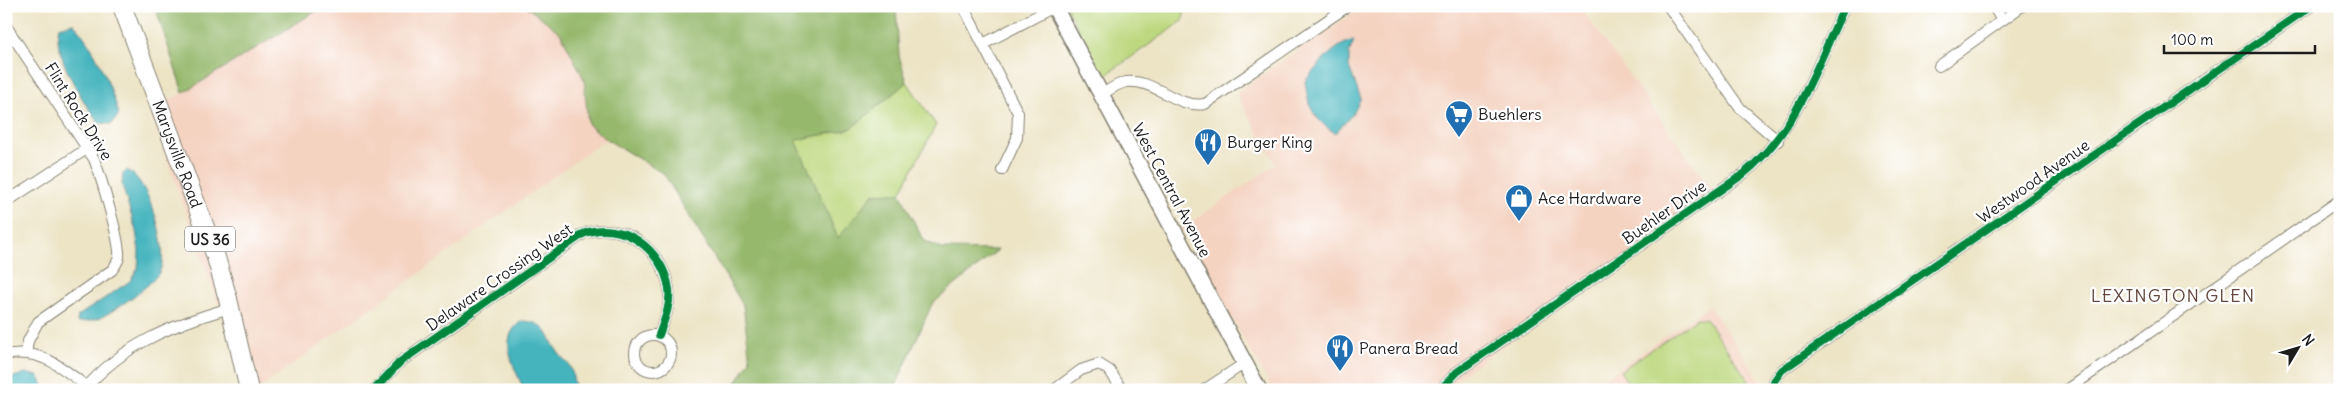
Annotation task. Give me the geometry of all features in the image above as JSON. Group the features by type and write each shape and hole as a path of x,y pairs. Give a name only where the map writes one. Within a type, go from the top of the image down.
{"highway":[{"name":"Marysville Road","path":"122,6 200,212 230,308 248,390"}],"main road":[{"name":"West Central Avenue","path":"1054,6 1259,390"}],"street":[{"path":"963,6 1014,102 1019,121 1017,138 1002,170"},
{"path":"983,44 1054,6"},
{"path":"1101,95 1119,84 1136,82 1189,104 1205,104 1348,6"},
{"path":"1668,6 1740,108 1778,141"},
{"name":"Buehler Drive","path":"1440,390 1458,372 1742,175 1778,141 1800,104 1845,6"},
{"path":"1994,6 2002,20"},
{"path":"1939,66 2022,6"},
{"name":"Westwood Avenue","path":"1774,385 1782,370 2311,6"},
{"name":"Flint Rock Drive","path":"6,27 88,148 100,172 119,250 119,257 112,270 38,322 28,340 26,354"},
{"path":"6,202 88,148"},
{"path":"2067,390 2340,200"},
{"name":"Delaware Crossing West","path":"374,390 400,362 583,234 596,229 610,229 634,238 659,263 666,275 669,291 667,309 660,335"},
{"path":"6,356 26,354 51,360 85,388 106,368 144,340 189,320 230,308"},
{"path":"1204,390 1245,363"},
{"path":"1054,390 1081,370 1099,364 1113,374 1122,390"}],"shaded area":[{"path":"324,6 525,6 561,34 584,79 588,124 606,139 257,390 227,329 150,110 183,93"},
{"path":"1363,6 1579,6 1717,197 1460,376 1447,390 1273,390 1181,229 1276,164 1236,93"},
{"path":"1709,306 1767,390 1587,390"}],"green space":[{"path":"166,6 315,6 318,10 183,93 157,12"},
{"path":"525,6 896,6 899,56 907,82 850,129 796,140 838,238 873,194 900,193 923,240 942,249 998,250 932,304 894,390 732,390 750,360 743,305 664,174 606,139 588,124 584,79 561,34"},
{"path":"1066,6 1185,6 1183,21 1103,77"},
{"path":"907,82 936,125 900,193 873,194 838,239 795,140 850,129"},
{"path":"1697,318 1706,319 1755,390 1633,390 1620,371"}],"water":[{"path":"73,23 95,54 111,90 119,114 112,124 99,123 85,104 64,63 58,38 59,27"},
{"path":"1354,40 1349,53 1349,67 1361,99 1353,114 1335,133 1321,122 1313,111 1305,81 1333,51 1339,46"},
{"path":"127,170 135,176 143,187 156,216 162,247 160,271 142,290 106,315 89,321 77,322 78,316 130,281 138,268 139,251 136,231 122,185 123,174"},
{"path":"522,321 531,322 542,327 558,352 568,363 576,390 524,390 510,354 509,345 510,336 514,328"},
{"path":"25,373 38,376 43,390 6,390 9,379"}],"cycle path":[{"path":"1440,390 1457,372 1742,175 1761,158 1777,139 1803,97 1845,6"},
{"path":"1775,390 1774,381 1782,370 2311,6"},
{"path":"374,390 400,362 583,234 598,230 626,234 638,241 659,261 669,289 667,313 659,335"}],"place":[{"name":"Buehlers","path":"1459,138"},
{"name":"Burger King","path":"1208,166"},
{"name":"Ace Hardware","path":"1519,222"},
{"name":"Panera Bread","path":"1340,372"}],"district":[{"name":"LEXINGTON GLEN","path":"2173,295"}]}
